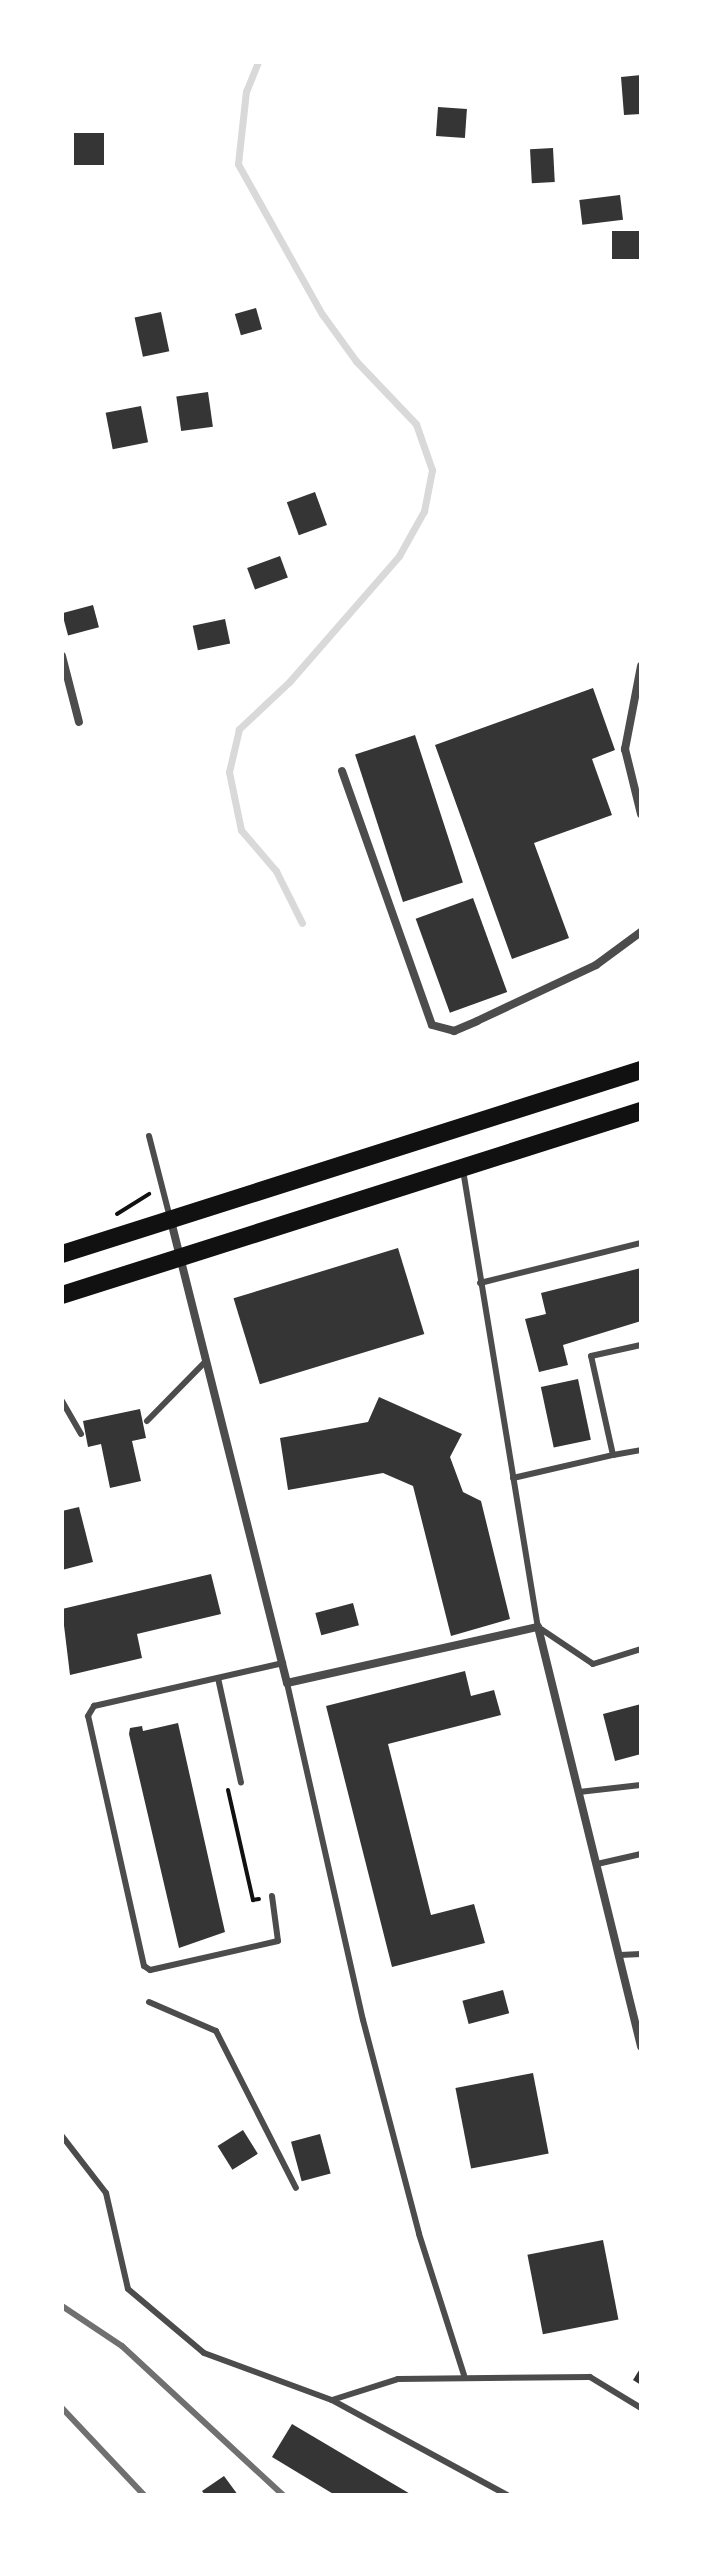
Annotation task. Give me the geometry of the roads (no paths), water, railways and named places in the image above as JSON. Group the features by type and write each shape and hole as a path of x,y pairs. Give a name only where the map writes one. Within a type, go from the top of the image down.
{"main road":[{"path":"62,1254 641,1070"},
{"path":"62,1295 641,1111"}],"street":[{"path":"62,656 79,722"},
{"path":"641,666 625,749 641,814"},
{"path":"342,771 432,1025 454,1031 477,1021 596,965 641,932"},
{"path":"171,1221 287,1683 538,1627 641,2047"}],"lane":[{"path":"149,1136 171,1221"},
{"path":"463,1168 538,1627 593,1664 641,1649"},
{"path":"480,1283 641,1243"},
{"path":"613,1455 591,1356 641,1345"},
{"path":"147,1421 207,1361"},
{"path":"62,1401 81,1434"},
{"path":"513,1478 641,1450"},
{"path":"272,1896 281,1940 150,1970 144,1966 89,1709 283,1663"},
{"path":"218,1678 241,1783"},
{"path":"287,1683 363,2020 419,2234 464,2375"},
{"path":"579,1792 641,1785"},
{"path":"597,1864 641,1854"},
{"path":"620,1955 641,1954"},
{"path":"149,2002 216,2031 296,2188"},
{"path":"62,2136 106,2193 128,2289 204,2353 332,2400 507,2495"},
{"path":"332,2400 398,2379 464,2375 590,2377 641,2408"}],"waterway":[{"path":"258,62 246,91 238,164 322,314 356,361 416,424 432,470 424,511 399,556 289,682 239,729 229,772 241,830 276,871 302,923"}],"railway":[{"path":"62,2306 122,2346 283,2495"},
{"path":"62,2408 144,2495"}]}
